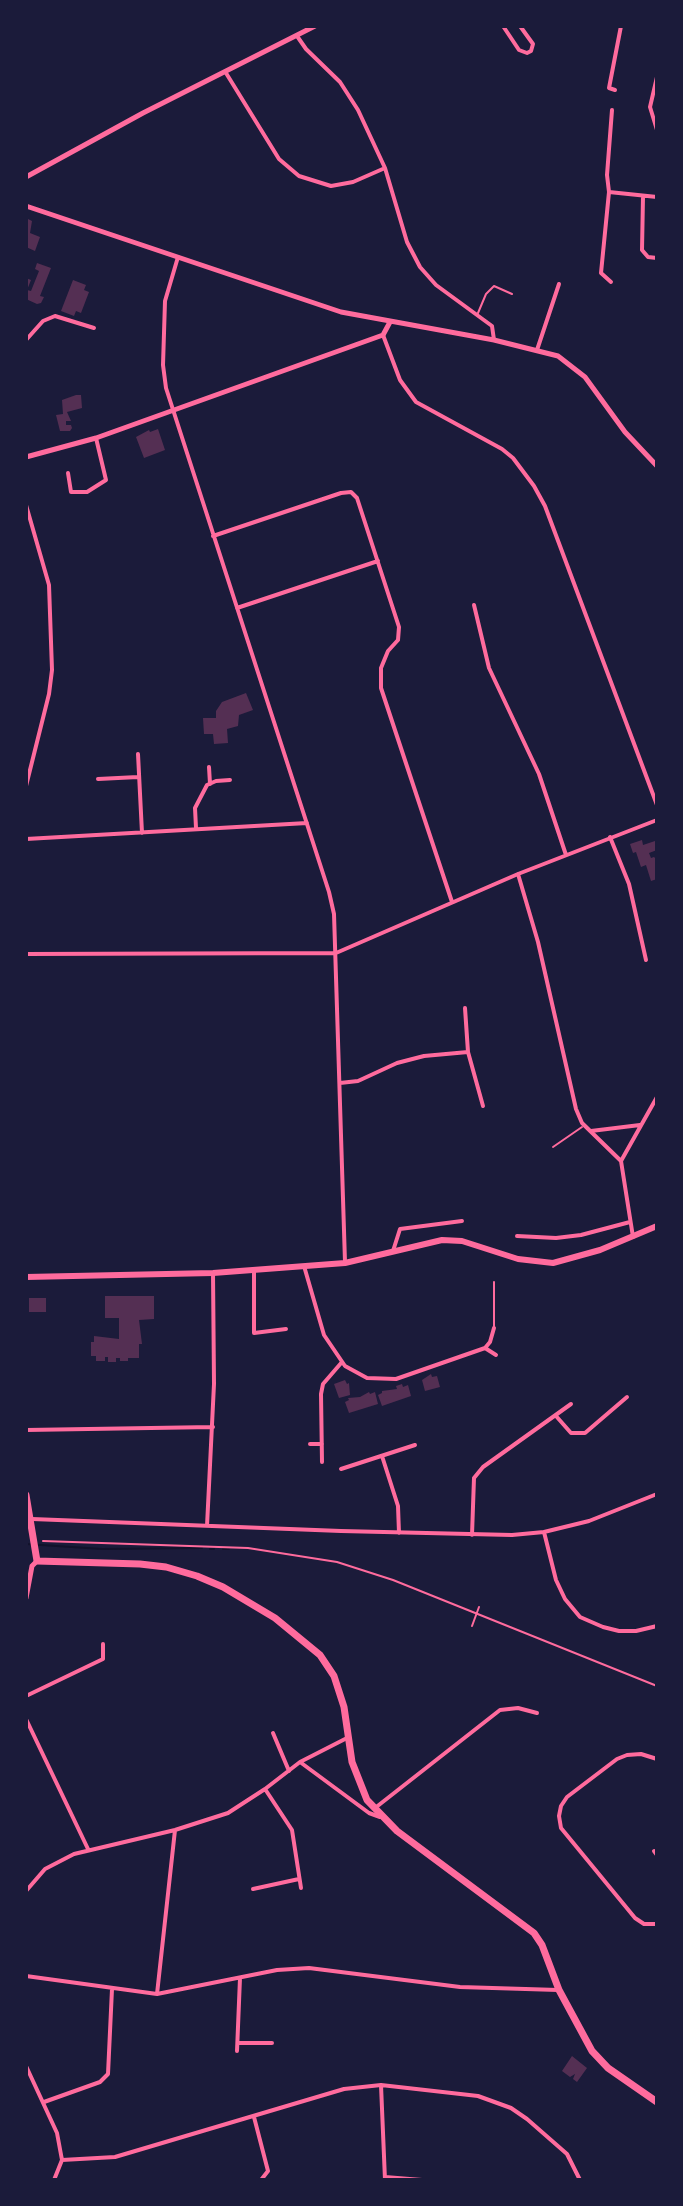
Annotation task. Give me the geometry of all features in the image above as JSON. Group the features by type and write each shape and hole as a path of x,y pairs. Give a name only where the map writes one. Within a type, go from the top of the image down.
{"main road":[{"path":"26,1277 213,1273 345,1263 442,1240 462,1241 518,1259 553,1263 657,1226"},
{"path":"26,1495 36,1556 166,1567 197,1576 245,1599 275,1618 320,1655 334,1676 344,1707 347,1738 358,1783 375,1808 384,1819 534,1933 542,1945 559,1990 592,2051 608,2068 657,2101"}],"street":[{"path":"26,177 143,113 315,26"},
{"path":"503,26 519,50 527,53 533,44 520,26"},
{"path":"615,90 609,88 621,26"},
{"path":"297,36 348,93 385,168 404,235 420,267 436,285 492,326 494,340"},
{"path":"226,73 279,159 299,176 331,186 353,182 385,168"},
{"path":"657,77 650,107 657,130"},
{"path":"650,107 657,109"},
{"path":"611,282 601,273 609,192 607,175 612,110"},
{"path":"609,192 657,197"},
{"path":"643,197 642,250 648,257 657,258"},
{"path":"26,206 315,304 558,356 578,370 625,432 657,466"},
{"path":"178,257 165,301 163,344 164,376 172,411 334,914 345,1263"},
{"path":"537,350 559,284"},
{"path":"26,340 43,321 55,316 94,328"},
{"path":"26,457 96,438 383,335 390,322"},
{"path":"383,335 400,380 416,402 502,449 513,458 534,486 545,506 657,805"},
{"path":"68,473 71,492 87,492 106,480 96,438"},
{"path":"213,536 341,493 351,492 357,498 399,627 398,640 388,651 381,668 381,688 452,902"},
{"path":"26,505 49,585 52,670 26,786"},
{"path":"237,608 378,561"},
{"path":"474,605 489,668 535,764 566,855"},
{"path":"138,754 142,833"},
{"path":"209,767 210,784"},
{"path":"98,779 138,777"},
{"path":"196,829 197,803 210,784 230,780"},
{"path":"26,954 336,953 518,874 657,820"},
{"path":"26,839 307,823"},
{"path":"610,837 629,884 646,960"},
{"path":"518,874 538,942 576,1109 584,1126 621,1161"},
{"path":"465,1008 468,1052 483,1106"},
{"path":"339,1083 358,1081 397,1063 424,1056 468,1052"},
{"path":"633,1237 621,1161 657,1097"},
{"path":"589,1131 640,1125"},
{"path":"393,1251 400,1229 462,1221"},
{"path":"517,1236 556,1238 581,1235 630,1222"},
{"path":"304,1266 324,1335 342,1362 367,1378 396,1379 485,1348 494,1328"},
{"path":"254,1270 254,1333 286,1329"},
{"path":"207,1527 213,1427 213,1273"},
{"path":"485,1348 496,1355"},
{"path":"322,1462 323,1384 342,1362"},
{"path":"556,1416 571,1433 585,1433 627,1397"},
{"path":"472,1535 474,1478 483,1467 571,1404"},
{"path":"26,1430 213,1427"},
{"path":"310,1444 322,1444"},
{"path":"341,1469 415,1445"},
{"path":"382,1456 398,1506 399,1533"},
{"path":"30,1523 472,1535 544,1532 589,1521 657,1494"},
{"path":"544,1532 556,1580 565,1599 580,1617 619,1631 657,1626"},
{"path":"26,1598 36,1556"},
{"path":"26,1696 103,1659 103,1644"},
{"path":"375,1808 500,1710 518,1708 537,1713"},
{"path":"26,1719 88,1849"},
{"path":"273,1733 289,1771"},
{"path":"26,1891 45,1869 88,1849 175,1830 228,1813 300,1762 347,1738"},
{"path":"657,1759 641,1754 617,1759 567,1797 559,1816 561,1828 635,1918 644,1924 657,1924"},
{"path":"300,1762 369,1813 384,1819"},
{"path":"265,1789 292,1830 301,1888"},
{"path":"157,1994 175,1830"},
{"path":"253,1889 299,1879"},
{"path":"26,1976 157,1994 277,1970 309,1968 460,1987 559,1990"},
{"path":"237,2051 240,1978"},
{"path":"44,2102 100,2082 108,2074 112,1989"},
{"path":"238,2043 272,2043"},
{"path":"26,2066 57,2133 62,2160 54,2180"},
{"path":"62,2160 115,2157 344,2089 381,2085 478,2096 511,2108 567,2154 580,2180"},
{"path":"381,2085 385,2178 422,2180"},
{"path":"254,2117 268,2171 261,2180"}],"lane":[{"path":"478,315 486,294 494,286 512,294"},
{"path":"553,1147 584,1126"},
{"path":"494,1282 494,1328"}],"path":[{"path":"26,1285 26,1298"},
{"path":"39,1541 248,1548 337,1562 393,1580 657,1686"},
{"path":"472,1626 479,1607"}],"building":[{"path":"26,218 32,221 30,233 40,237 35,251 26,247"},
{"path":"37,263 51,268 40,296 44,297 37,304 26,299 26,278 31,280 27,290 31,291 39,271 35,269"},
{"path":"73,280 86,285 84,290 89,292 81,313 76,311 74,316 61,311"},
{"path":"81,395 82,408 67,412 71,421 66,421 66,425 72,428 70,431 60,431 56,415 63,414 62,400"},
{"path":"158,429 165,450 144,458 136,437"},
{"path":"246,693 253,710 239,715 238,726 227,729 228,743 214,744 213,734 204,734 203,718 216,718 216,711 222,702"},
{"path":"642,840 643,845 655,841 657,847 649,853 651,858 657,860 657,879 651,881 646,865 641,867 630,844"},
{"path":"105,1296 154,1296 154,1319 139,1320 142,1344 139,1344 139,1358 120,1361 116,1358 116,1362 108,1362 108,1357 105,1361 96,1361 96,1356 91,1356 94,1336 119,1339 119,1318 105,1318"},
{"path":"29,1298 46,1298 46,1312 29,1312"},
{"path":"431,1374 432,1377 437,1376 440,1387 425,1391 422,1380"},
{"path":"345,1380 349,1383 350,1395 339,1398 334,1384"},
{"path":"402,1384 403,1387 408,1385 411,1396 382,1406 378,1395 382,1391 397,1389 396,1386"},
{"path":"375,1392 378,1404 349,1413 345,1402 348,1398"},
{"path":"572,2056 587,2068 577,2082 573,2079 575,2074 570,2077 562,2071"}],"waterway":[{"path":"26,1544 102,1549 202,1548"},
{"path":"223,1549 229,1549"}]}
